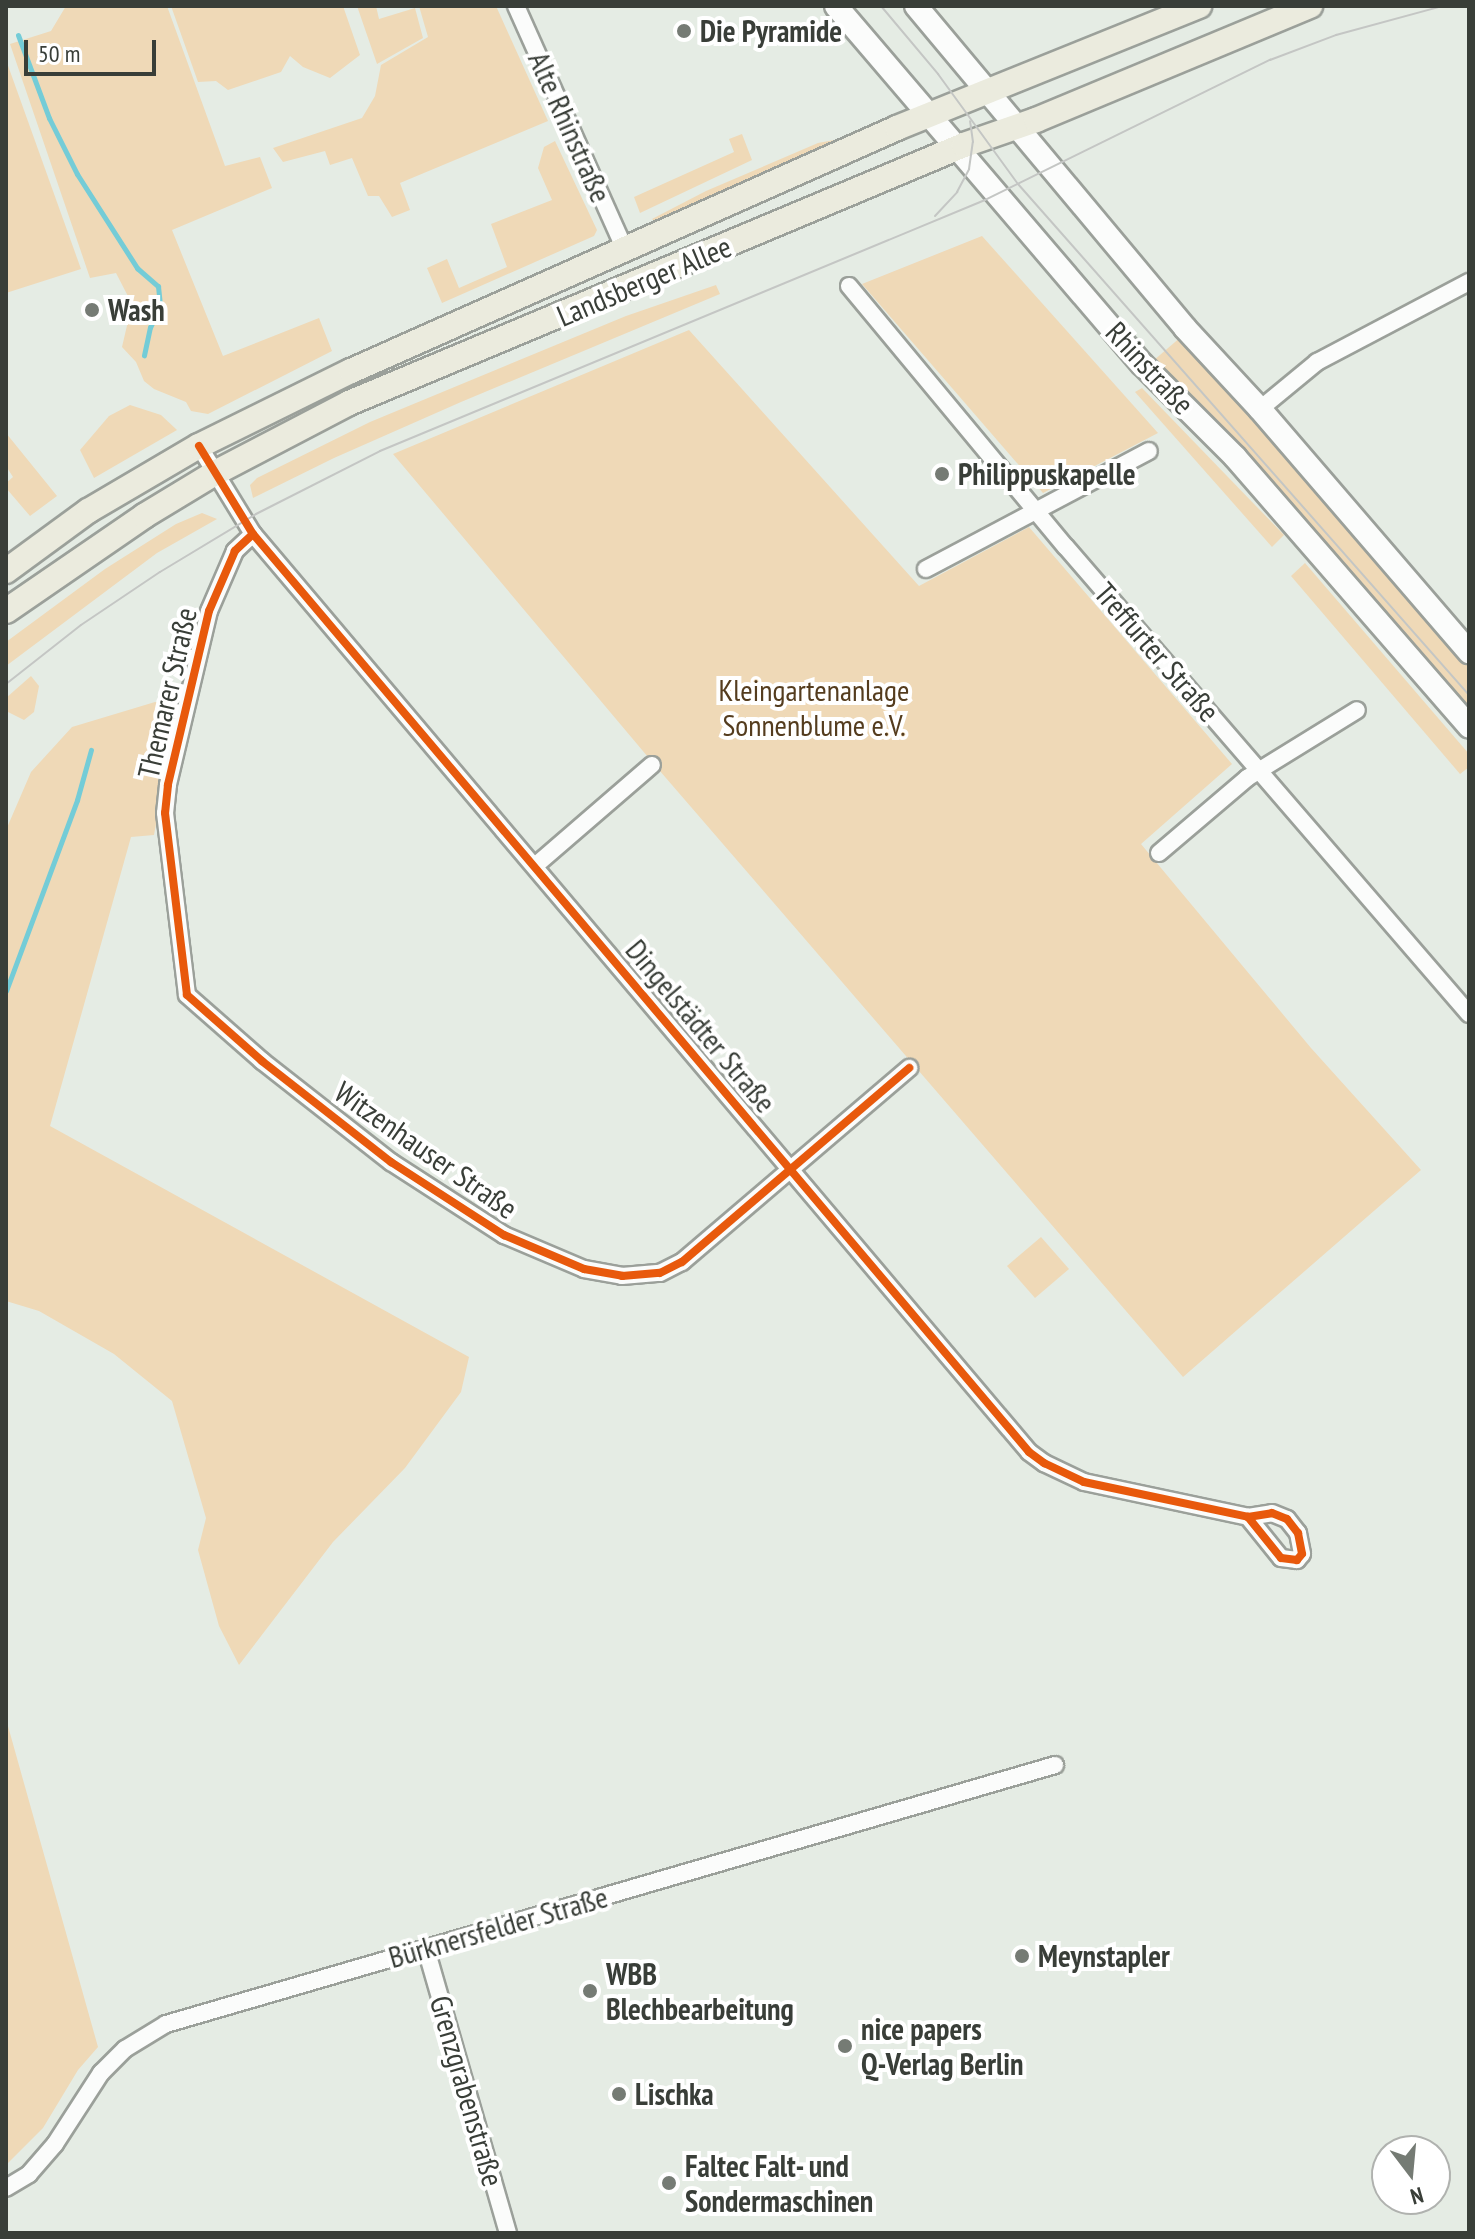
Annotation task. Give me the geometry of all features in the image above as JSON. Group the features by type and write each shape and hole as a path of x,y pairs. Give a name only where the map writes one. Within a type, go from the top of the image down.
{"main road":[{"name":"Rhinstraße","path":"836,6 1142,364 1235,457 1469,726"},
{"name":"Rhinstraße","path":"916,6 1185,328 1467,644"},
{"name":"Landsberger Allee","path":"6,571 88,511 199,446 351,371 624,247 928,115 1199,6"},
{"name":"Landsberger Allee","path":"6,611 64,568 215,473 349,403 958,148 1310,6"}],"street":[{"name":"Alte Rhinstraße","path":"516,6 624,247"},
{"path":"1260,409 1317,362 1469,282"},
{"name":"Treffurter Straße","path":"849,286 1035,509 1467,1007"},
{"name":"Dingelstädter Straße","path":"199,446 253,534 536,865 1013,1433 1044,1463 1084,1482 1248,1517"},
{"path":"926,569 1149,451"},
{"name":"Themarer Straße","path":"166,827 168,785 209,611 235,551 253,534"},
{"path":"1159,853 1261,770 1357,710"},
{"path":"536,865 652,765"},
{"name":"Witzenhauser Straße","path":"166,827 185,987 193,1002 391,1162 504,1235 584,1269 622,1276 660,1273 682,1262 909,1068"},
{"name":"Bürknersfelder Straße","path":"6,2188 29,2174 55,2144 101,2073 140,2037 166,2024 1055,1765"},
{"name":"Grenzgrabenstraße","path":"426,1949 508,2233"}],"green space":[{"path":"66,6 167,6 225,166 260,157 272,188 172,230 223,356 319,318 332,351 208,414 191,411 186,402 154,389 144,381 136,362 122,347 132,304 116,273 90,278 10,44 51,31"},
{"path":"171,6 343,6 360,55 330,78 303,67 290,56 281,72 228,90 216,81 198,82"},
{"path":"357,6 376,6 379,19 415,8 423,38 377,64"},
{"path":"419,6 496,6 548,121 400,183 410,210 392,217 379,196 368,196 352,158 330,165 325,151 283,162 273,148 362,118 375,96 381,65 428,37"},
{"path":"6,60 81,269 6,293"},
{"path":"742,134 752,160 640,213 634,197 734,152 729,139"},
{"path":"834,140 837,143 654,221 652,219 706,191 818,143"},
{"path":"555,141 597,230 594,236 442,303 427,268 447,259 459,288 507,267 491,224 552,200 538,168 544,147"},
{"path":"982,236 1158,433 1043,493 862,284"},
{"path":"716,285 720,294 461,402 253,498 250,485 257,478 370,422 626,316"},
{"name":"Kleingartenanlage Sonnenblume e.V.","path":"689,330 919,586 1029,527 1232,764 1141,844 1311,1048 1421,1170 1183,1377 653,763 393,454"},
{"path":"1182,336 1469,665 1469,713 1153,361"},
{"path":"1142,388 1284,535 1272,547 1135,392"},
{"path":"130,405 161,415 177,430 94,478 80,450 109,416"},
{"path":"6,433 57,496 30,516 6,488 6,483 13,477 6,466"},
{"path":"202,513 217,519 157,553 6,666 6,642 105,569 176,524"},
{"path":"1305,563 1469,754 1469,767 1460,774 1291,576"},
{"path":"31,676 39,686 34,712 24,720 6,711 6,698"},
{"path":"155,702 171,704 174,724 154,835 131,837 50,1126 469,1357 461,1392 405,1468 333,1542 239,1665 219,1626 198,1550 206,1518 172,1401 114,1354 39,1311 6,1301 6,830 31,772 72,727"},
{"path":"1041,1237 1069,1269 1035,1298 1007,1266"},
{"path":"6,1719 98,2047 78,2070 43,2128 6,2165"}],"waterway":[{"path":"18,35 49,118 77,174 137,268 158,286 160,306 150,327 144,355"},
{"path":"6,991 77,800 91,750"}],"tram line":[{"path":"881,6 938,74 1018,184 1469,695"},
{"path":"6,684 81,625 160,572 256,514 380,451 985,200 1270,60 1336,35 1443,6"},
{"path":"935,216 957,192 969,169 973,142 970,121"}],"cycle path":[{"path":"199,446 253,534 1029,1452 1044,1463 1084,1482 1248,1517 1272,1513 1287,1519 1298,1533 1302,1554 1297,1560 1281,1558 1248,1517"},
{"path":"253,534 235,551 209,611 168,785 165,813 187,995 262,1061 391,1162 504,1235 584,1269 622,1276 660,1273 682,1262 909,1068"}],"place":[{"name":"Die Pyramide","path":"684,31"},
{"name":"Wash","path":"92,310"},
{"name":"Philippuskapelle","path":"942,474"},
{"name":"Meynstapler","path":"1022,1956"},
{"name":"WBB Blechbearbeitung","path":"590,1991"},
{"name":"nice papers Q-Verlag Berlin","path":"845,2046"},
{"name":"Lischka","path":"619,2094"},
{"name":"Faltec Falt- und Sondermaschinen","path":"669,2183"}]}
